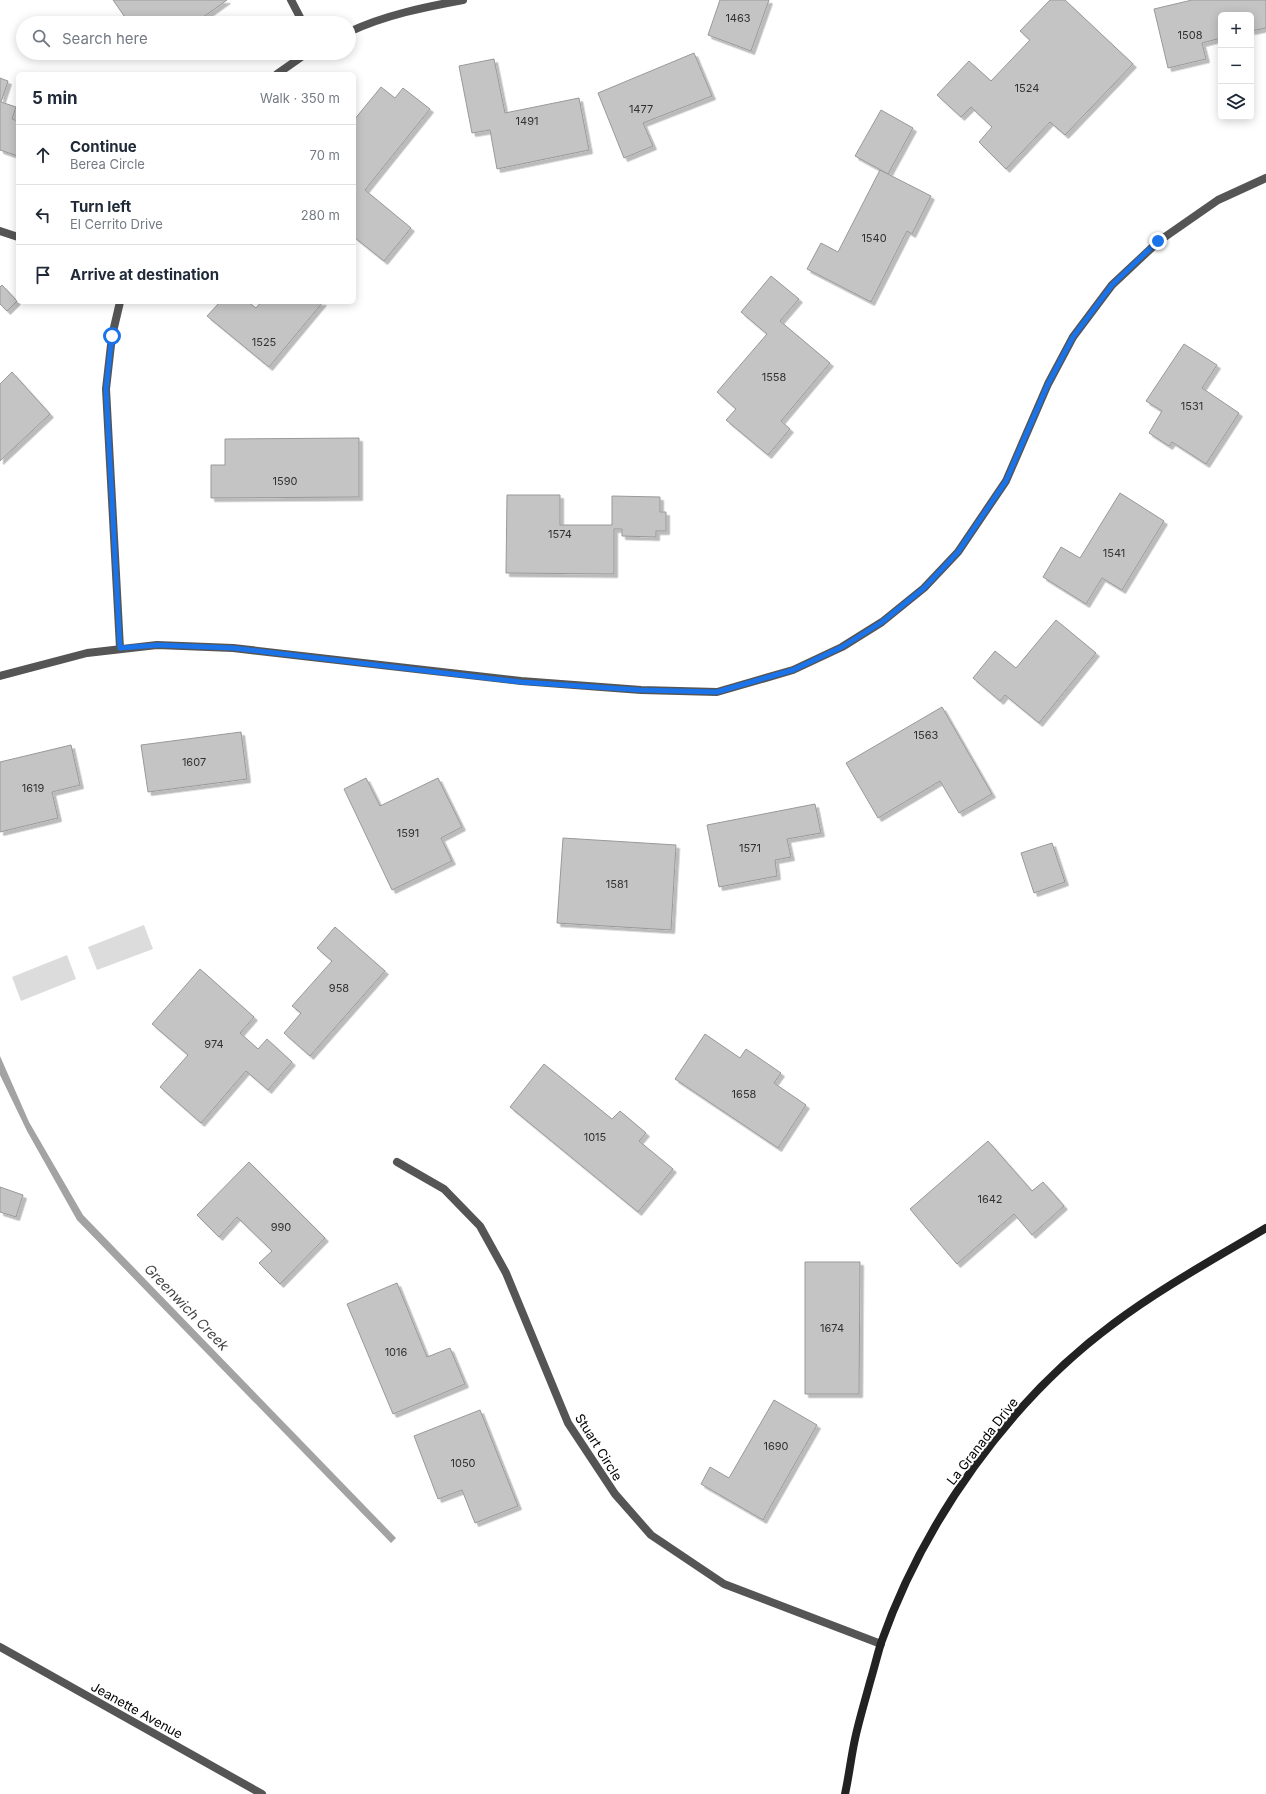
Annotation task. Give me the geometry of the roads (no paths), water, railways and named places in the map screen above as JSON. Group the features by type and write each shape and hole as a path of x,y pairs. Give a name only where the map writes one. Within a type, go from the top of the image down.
{"street":[{"path":"291,0 299,16"},
{"path":"356,28 416,9 464,0"},
{"path":"280,72 298,60"},
{"path":"0,676 86,653 120,648 158,645 233,648 521,682 640,690 717,692 793,670 842,647 882,622 924,588 958,552 1006,481 1048,384 1073,337 1112,285 1158,241 1218,200 1266,178"},
{"path":"0,231 16,236"},
{"path":"120,304 112,336 106,389 120,648"},
{"name":"Stuart Circle","path":"397,1162 444,1189 480,1226 506,1274 568,1423 615,1494 651,1534 724,1584 881,1644"},
{"name":"La Granada Drive","path":"845,1794 855,1738 881,1644 900,1596 931,1534 968,1475 1009,1422 1058,1371 1112,1325 1169,1285 1266,1228"},
{"name":"Jeanette Avenue","path":"0,1648 262,1794"}],"water label":[{"name":"Greenwich Creek","path":"187,1307"}]}
